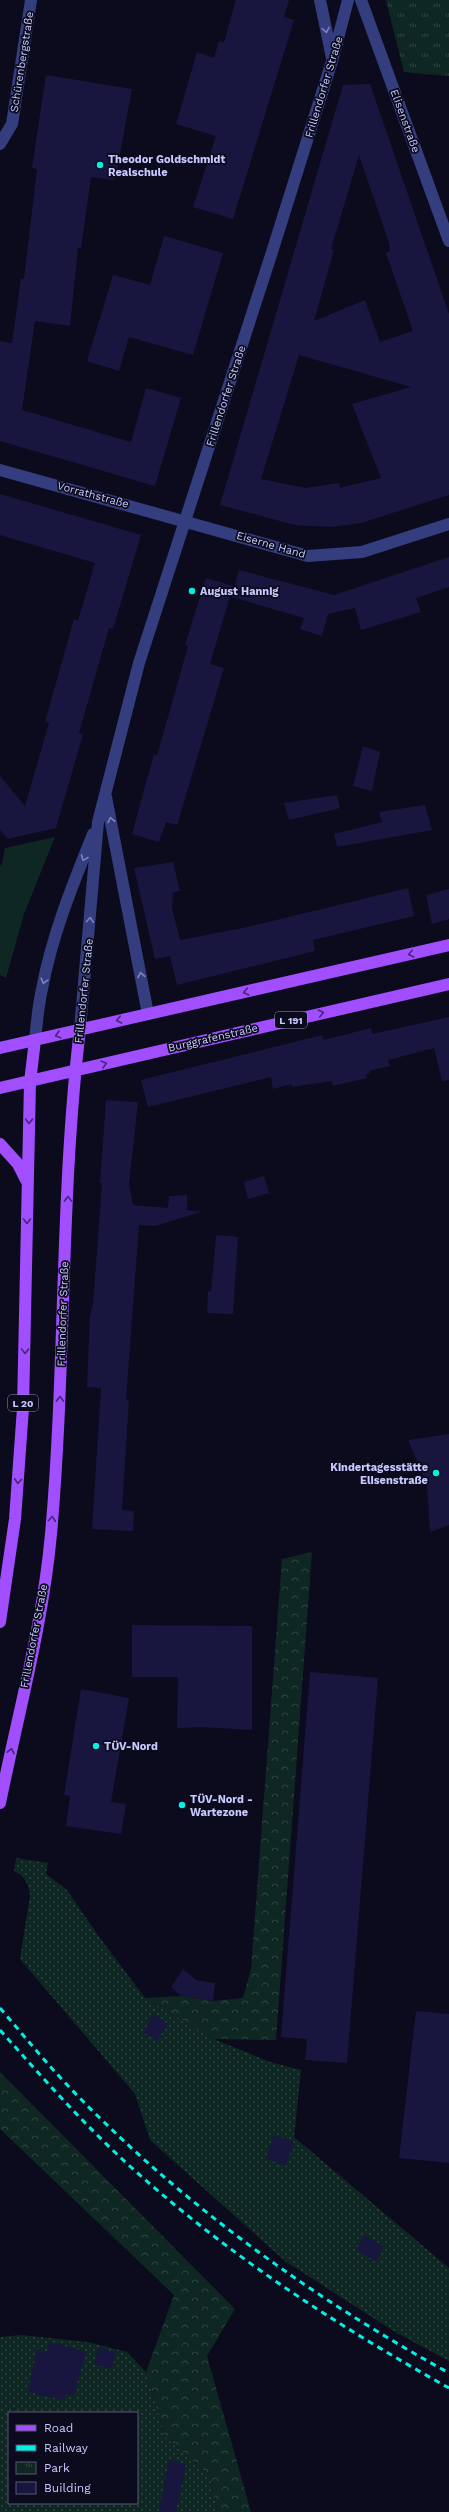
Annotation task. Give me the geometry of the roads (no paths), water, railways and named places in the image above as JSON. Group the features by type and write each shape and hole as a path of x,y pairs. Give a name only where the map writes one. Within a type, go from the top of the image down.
{"main road":[{"path":"0,1048 449,945"},
{"name":"Burggrafenstraße","path":"0,1088 75,1072 449,984"},
{"name":"Frillendorfer Straße","path":"0,1803 41,1605 51,1535 59,1438 71,1122 80,1029"},
{"name":"Frillendorfer Straße","path":"0,1622 15,1519 23,1408 30,1082 35,1040"},
{"name":"L 20","path":"0,1144 18,1164 27,1182"}],"street":[{"name":"Schürenbergstraße","path":"0,144 12,124 32,0"},
{"path":"320,0 332,61"},
{"name":"Frillendorfer Straße","path":"80,1029 98,822 105,791 139,663 332,61 348,0"},
{"name":"Elisenstraße","path":"361,0 449,242"},
{"name":"Vorrathstraße","path":"0,470 186,520"},
{"name":"Eiserne Hand","path":"186,520 308,556 362,552 449,524"},
{"name":"Frillendorfer Straße","path":"105,791 148,1014"},
{"name":"Frillendorfer Straße","path":"35,1040 42,988 52,948 66,903 98,822"}],"railway":[{"path":"0,2008 72,2090 114,2132 203,2210 250,2246 347,2313 449,2373"},
{"path":"0,2030 114,2152 206,2230 284,2287 324,2314 449,2388"}],"place":[{"name":"Theodor Goldschmidt Realschule","path":"100,165"},
{"name":"August Hannig","path":"192,591"},
{"name":"Kindertagesstätte Elisenstraße","path":"436,1473"},
{"name":"TÜV-Nord","path":"96,1746"},
{"name":"TÜV-Nord - Wartezone","path":"182,1805"}]}
